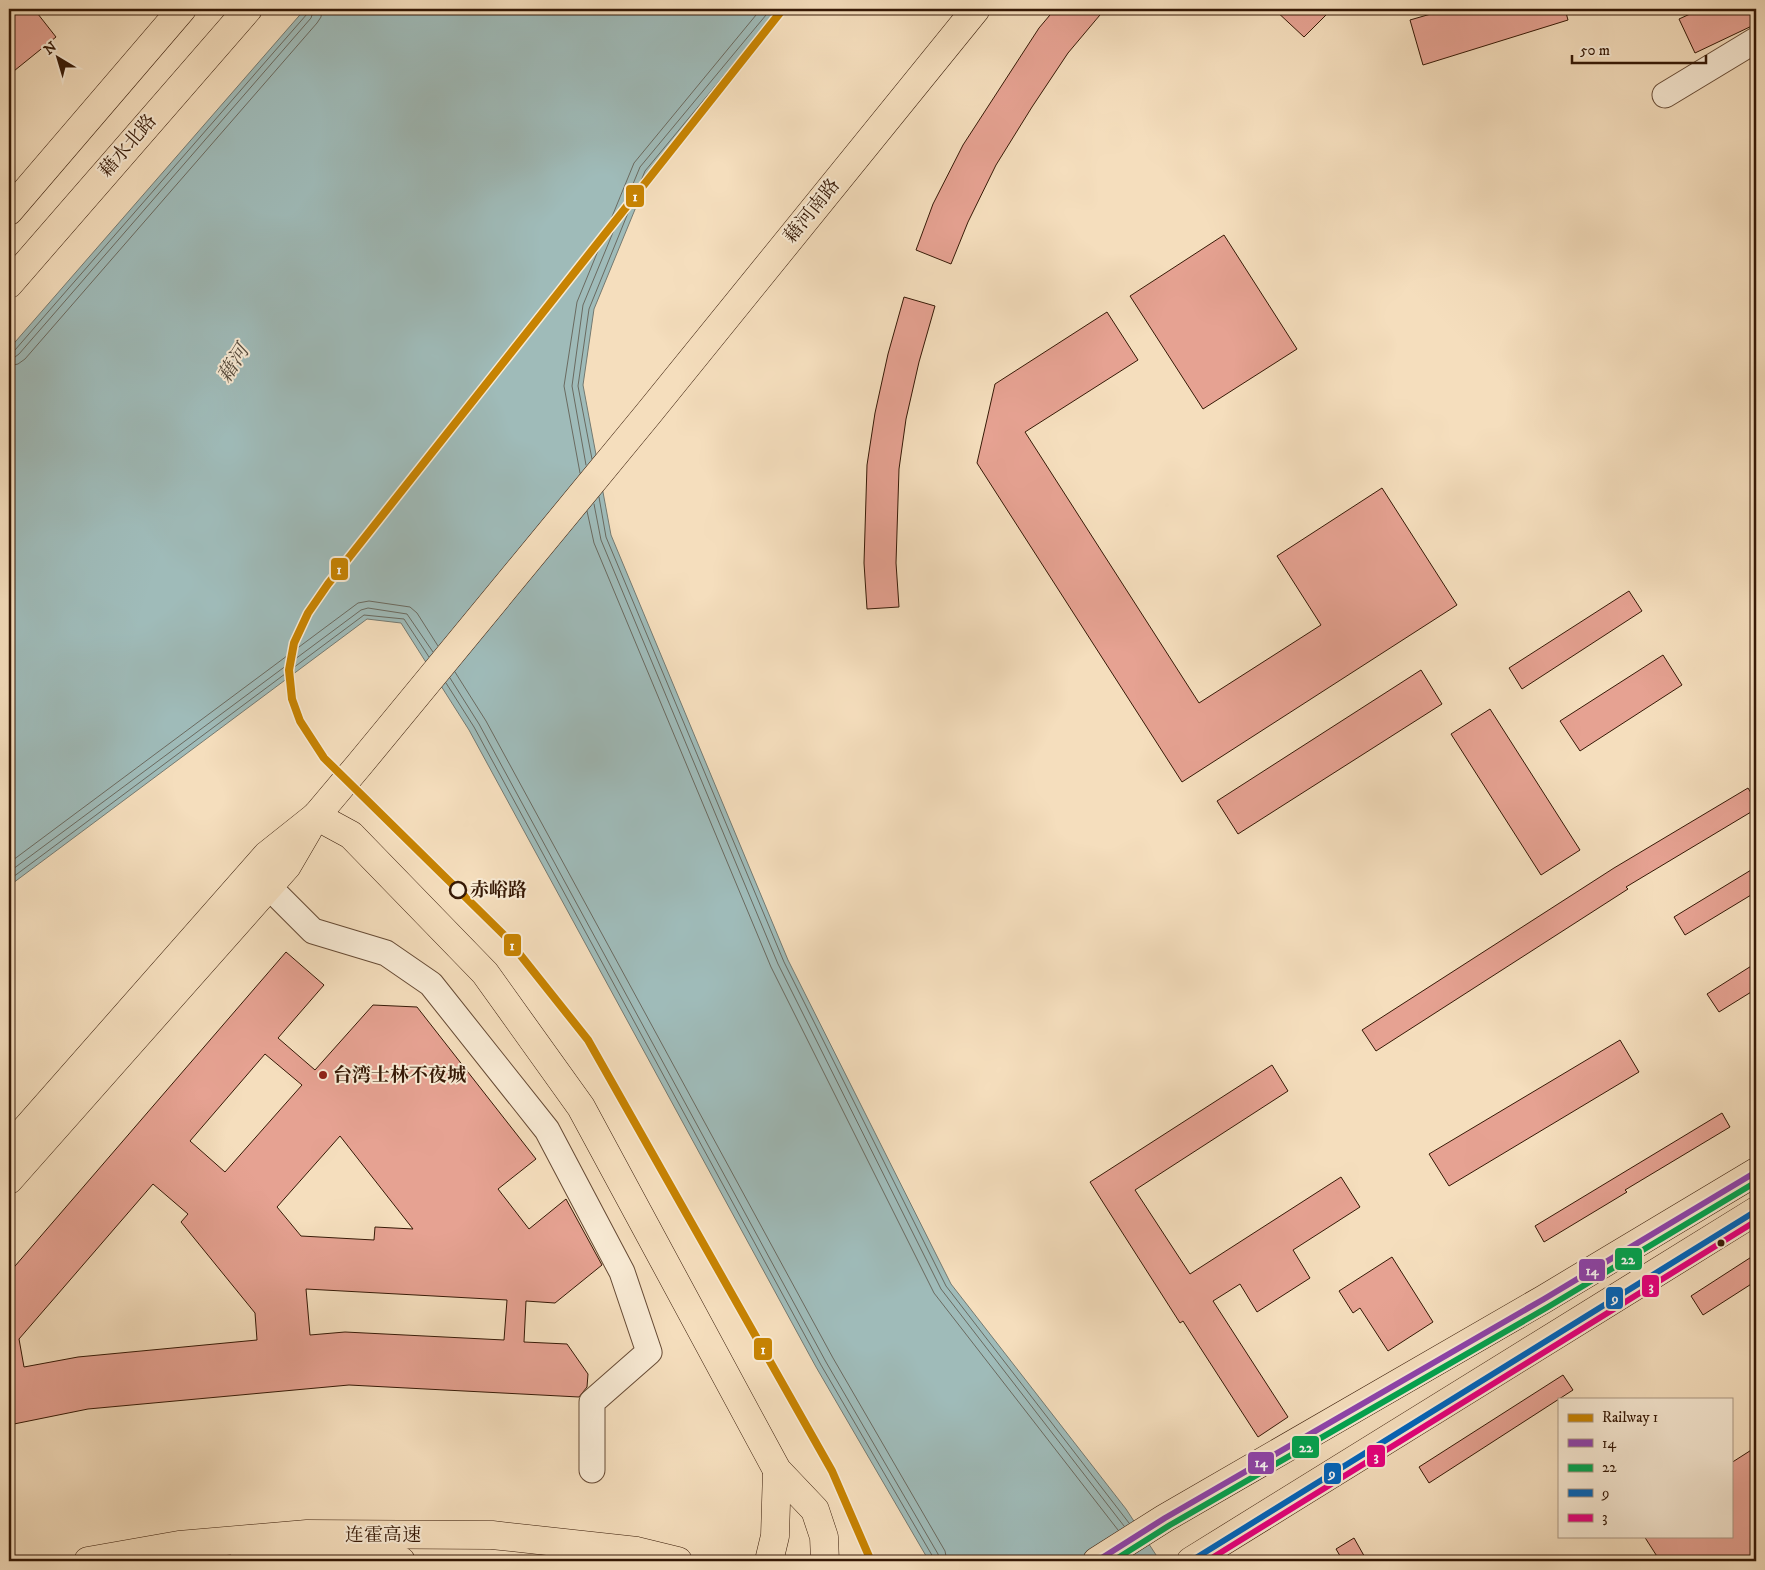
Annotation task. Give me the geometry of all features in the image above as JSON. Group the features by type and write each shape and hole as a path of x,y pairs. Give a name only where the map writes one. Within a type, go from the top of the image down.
{"main road":[{"path":"9,211 182,9"},
{"name":"藉水北路","path":"9,284 248,9"},
{"name":"藉河南路","path":"316,816 648,414 976,9"},
{"path":"9,1180 288,866 316,816"},
{"path":"9,1148 267,855 316,816"},
{"path":"316,816 351,835 485,973 581,1107 777,1470 815,1510 824,1537 825,1561"},
{"path":"1097,1561 1165,1518 1518,1314 1756,1172"},
{"path":"1190,1561 1756,1211"},
{"path":"769,1561 775,1536 777,1470"},
{"name":"连霍高速","path":"88,1561 179,1545 307,1534 492,1535 637,1552 678,1561"},
{"name":"连霍高速","path":"243,1561 316,1553 401,1561"}],"street":[{"path":"1665,95 1756,40"},
{"path":"269,887 313,931 386,953 431,984 547,1130 622,1272 649,1352 592,1402 592,1470"}],"water":[{"name":"藉河","path":"305,9 785,9 650,173 594,309 583,385 611,535 788,960 951,1284 1126,1509 1160,1561 929,1561 816,1367 469,730 401,623 367,619 9,886 9,349"}],"building":[{"path":"16,9 34,9 56,37 9,75 9,15"},
{"path":"1055,9 1105,9 1068,53 996,165 968,222 951,264 916,250 933,204 963,145 1039,28"},
{"path":"1274,9 1332,9 1304,37"},
{"path":"1448,9 1565,9 1568,20 1423,65 1410,20"},
{"path":"1701,9 1756,9 1756,24 1695,53 1679,19"},
{"path":"1224,235 1297,349 1203,409 1130,296"},
{"path":"904,297 935,306 919,362 906,419 899,469 896,563 899,607 867,609 864,563 867,465 875,413 888,354"},
{"path":"1107,312 1138,360 1025,432 1199,703 1321,625 1277,556 1382,488 1457,605 1182,782 977,463 995,384"},
{"path":"1629,591 1642,611 1522,689 1509,668"},
{"path":"1663,655 1682,685 1580,751 1560,721"},
{"path":"1421,670 1442,704 1238,834 1217,801"},
{"path":"1490,709 1580,850 1541,875 1451,734"},
{"path":"1748,788 1756,801 1756,809 1626,887 1628,889 1376,1051 1362,1030 1614,868"},
{"path":"1756,867 1756,892 1685,935 1674,917"},
{"path":"286,952 324,985 278,1038 315,1070 373,1005 417,1007 536,1159 498,1189 529,1229 566,1199 602,1265 555,1303 526,1301 524,1342 567,1344 588,1374 587,1387 579,1397 349,1385 88,1409 9,1425 9,1273","holes":["265,1054 302,1085 225,1172 190,1141","340,1136 413,1229 375,1227 374,1240 301,1236 277,1207","153,1184 188,1214 181,1222 255,1313 257,1340 78,1357 24,1367 19,1339","306,1289 507,1300 504,1340 345,1332 310,1335"]},
{"path":"1756,963 1756,989 1719,1012 1707,994"},
{"path":"1620,1040 1639,1072 1449,1186 1429,1154"},
{"path":"1272,1065 1288,1091 1135,1190 1190,1274 1341,1177 1360,1207 1293,1250 1310,1278 1257,1312 1240,1284 1213,1301 1288,1417 1258,1437 1183,1321 1180,1323 1090,1182"},
{"path":"1722,1113 1730,1127 1625,1190 1627,1192 1544,1242 1535,1226"},
{"path":"1756,1254 1756,1281 1703,1315 1691,1296"},
{"path":"1392,1257 1433,1322 1388,1351 1360,1308 1353,1313 1339,1291"},
{"path":"1563,1375 1573,1390 1429,1483 1419,1467"},
{"path":"1756,1447 1756,1561 1660,1561 1645,1538 1732,1538 1732,1462"},
{"path":"1354,1538 1367,1561 1343,1561 1336,1549"}],"rail line":[{"name":"1","path":"783,9 328,584 308,613 294,643 289,670 292,699 300,721 324,758 506,937 588,1040 832,1471 871,1561"}],"transit line":[{"name":"14","path":"1097,1561 1165,1518 1544,1299 1756,1172"},
{"name":"22","path":"1113,1561 1170,1525 1548,1307 1756,1182"},
{"name":"9","path":"1191,1561 1756,1211"},
{"name":"3","path":"1207,1561 1756,1221"}],"place":[{"name":"赤峪路","path":"458,890"},
{"name":"台湾士林不夜城","path":"323,1075"}]}
